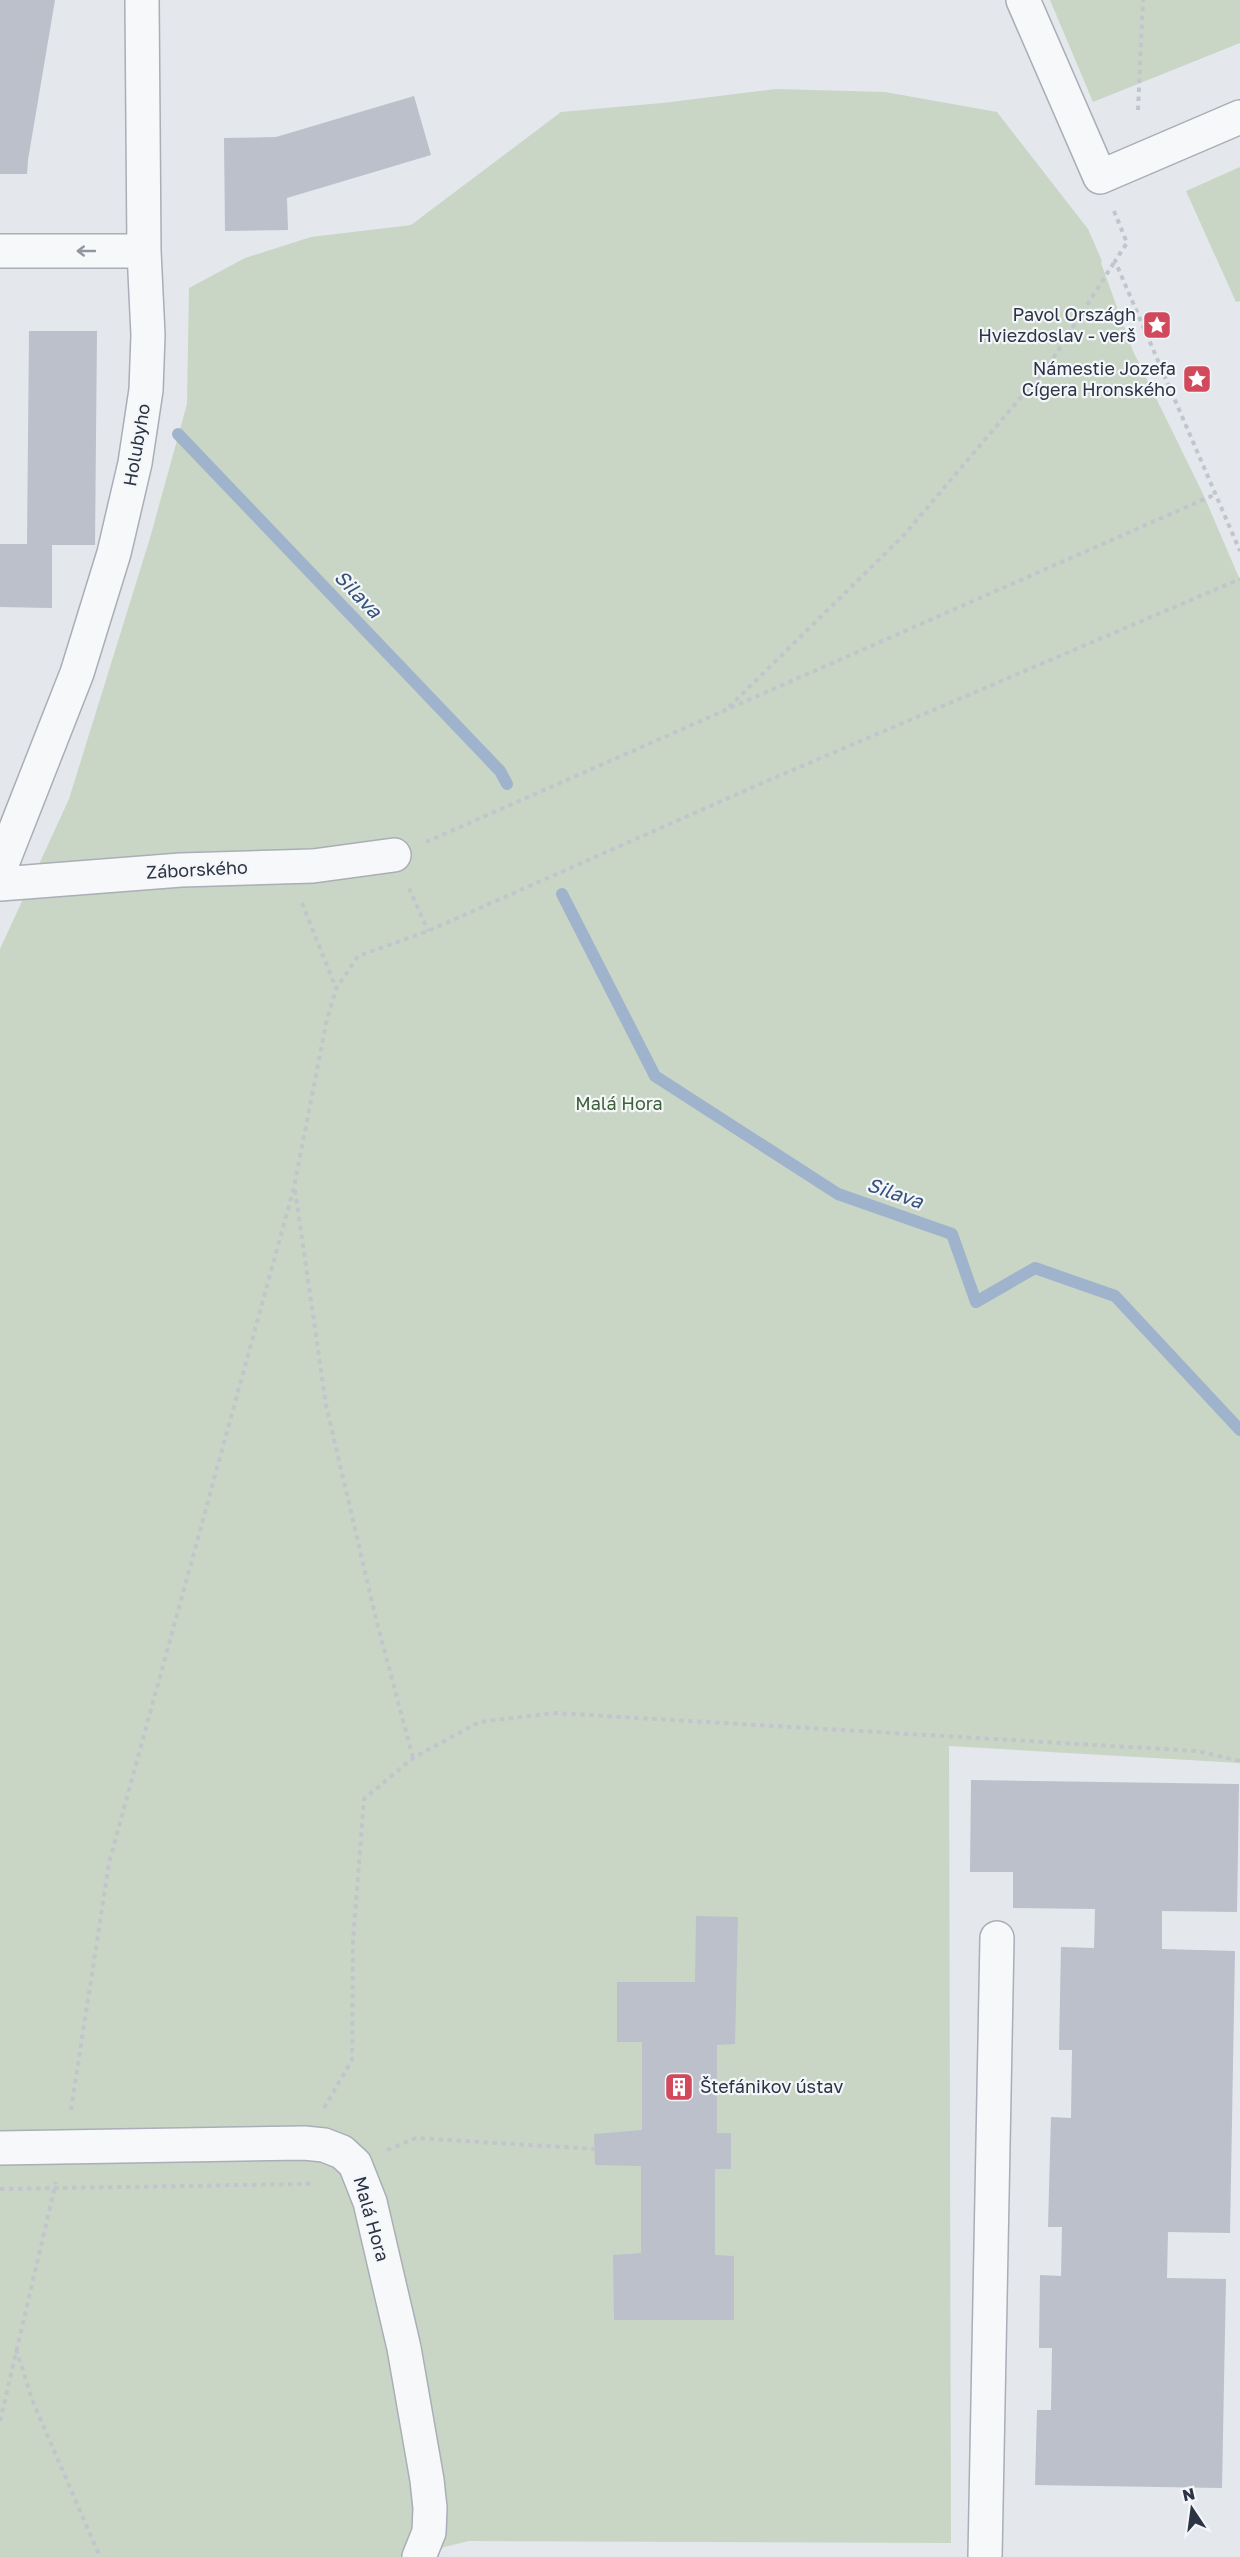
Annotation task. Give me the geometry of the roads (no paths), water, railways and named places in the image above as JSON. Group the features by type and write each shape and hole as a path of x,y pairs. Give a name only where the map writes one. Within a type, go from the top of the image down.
{"street":[{"name":"Holubyho","path":"0,869 77,673 114,553 135,463 146,390 148,335 144,251 142,0"},
{"path":"1023,0 1100,177 1240,117"},
{"path":"0,251 144,251"},
{"name":"Záborského","path":"0,884 181,870 313,866 394,855"},
{"path":"985,2557 997,1938"},
{"name":"Malá Hora","path":"0,2148 304,2143 324,2145 342,2152 355,2164 370,2202 399,2325 427,2480 430,2508 429,2532 419,2557"}],"waterway":[{"name":"Silava","path":"178,434 500,771 507,784"},
{"name":"Silava","path":"562,894 655,1076 838,1194 952,1234 976,1302 1035,1268 1115,1296 1240,1430"}],"place":[{"name":"Pavol Országh Hviezdoslav - verš","path":"1157,325"},
{"name":"Námestie Jozefa Cígera Hronského","path":"1197,379"},
{"name":"Štefánikov ústav","path":"679,2087"}]}
